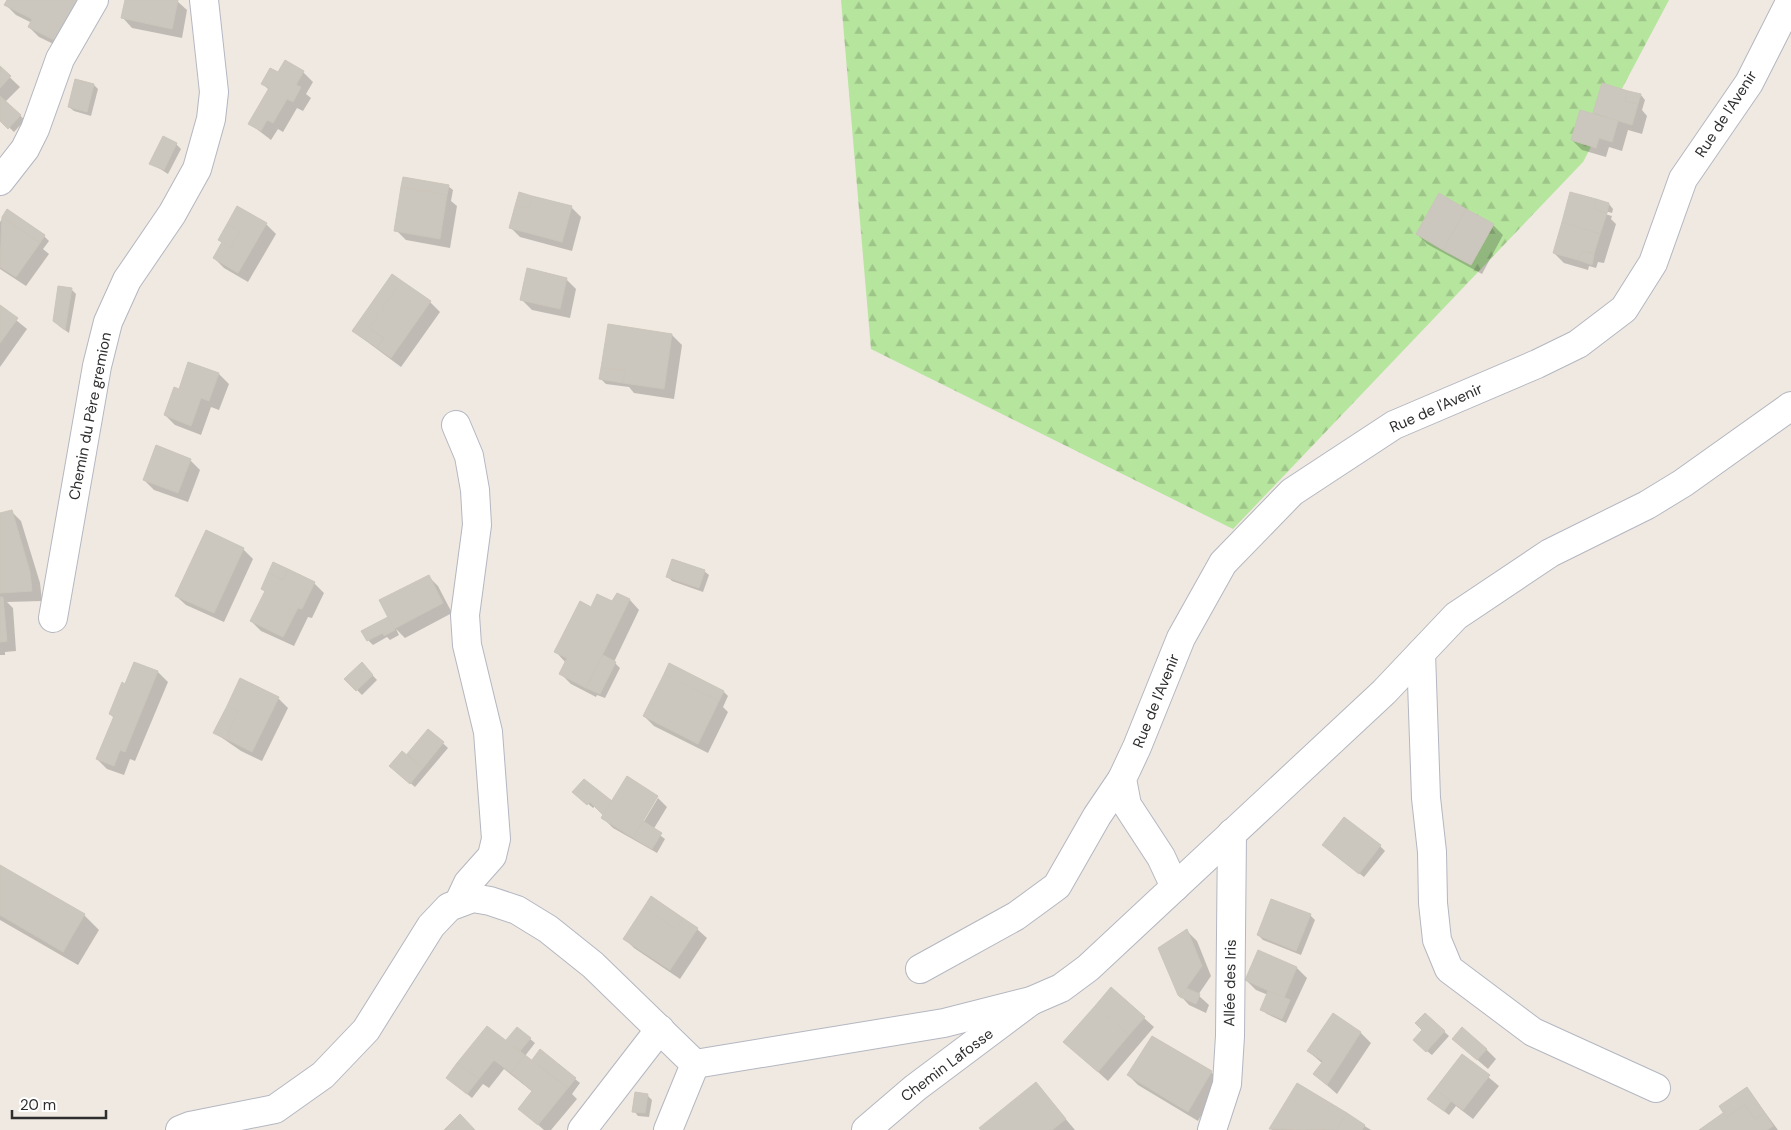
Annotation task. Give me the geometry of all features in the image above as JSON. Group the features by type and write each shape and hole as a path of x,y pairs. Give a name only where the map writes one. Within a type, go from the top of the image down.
{"street":[{"path":"0,181 25,149 35,129 60,59 94,0"},
{"name":"Chemin du Père gremion","path":"52,618 97,366 108,322 127,280 172,214 197,170 211,119 214,92 204,0"},
{"name":"Rue de l'Avenir","path":"920,969 1016,916 1056,886 1097,816 1122,779 1145,729 1181,638 1223,563 1292,492 1394,426 1570,348 1624,309 1653,263 1683,180 1749,83 1791,0"},
{"path":"695,1064 944,1023 1031,1001 1061,988 1088,968 1384,692 1456,616 1550,553 1647,505 1683,483 1791,406"},
{"path":"456,425 469,456 475,490 477,525 465,615 467,645 488,732 496,839 492,856 468,883 459,902"},
{"path":"1421,653 1426,798 1432,852 1433,903 1437,940 1449,969 1533,1032 1656,1088"},
{"path":"1122,779 1127,804 1161,857 1174,887"},
{"name":"Allée des Iris","path":"1212,1130 1227,1084 1230,1036 1232,833"},
{"path":"180,1130 275,1109 323,1074 366,1030 431,926 449,907 473,898 490,901 517,910 548,929 593,965 695,1064"},
{"name":"Chemin Lafosse","path":"866,1130 915,1088 1031,1001"},
{"path":"582,1130 660,1029"},
{"path":"668,1130 695,1064"}],"green space":[{"path":"841,0 1669,0 1583,162 1233,529 871,349"}],"building":[{"path":"7,0 75,0 82,4 60,43 28,27 32,19 4,5"},
{"path":"125,0 178,0 172,29 121,18"},
{"path":"285,60 304,71 296,85 301,87 293,102 287,99 273,123 267,120 261,131 248,124 269,88 261,84 270,68 278,72"},
{"path":"0,66 11,76 0,88"},
{"path":"75,79 94,84 87,112 68,107"},
{"path":"1602,83 1628,91 1625,101 1638,104 1632,125 1593,113"},
{"path":"1628,91 1641,94 1638,104 1625,101"},
{"path":"0,96 21,115 8,129 0,121"},
{"path":"1580,110 1618,121 1612,142 1599,138 1596,148 1571,140"},
{"path":"163,136 177,143 164,170 149,164"},
{"path":"403,177 449,185 447,195 401,187"},
{"path":"401,187 447,195 440,239 394,231"},
{"path":"519,192 532,196 529,209 515,206"},
{"path":"1570,192 1596,199 1594,209 1607,213 1600,234 1562,222"},
{"path":"1439,193 1466,209 1443,250 1416,234"},
{"path":"532,196 572,206 562,242 509,228 515,206 529,209"},
{"path":"1596,199 1609,203 1607,213 1594,209"},
{"path":"237,206 267,223 238,273 213,258 222,242 231,247 240,231 227,224"},
{"path":"7,209 45,235 40,243 2,217"},
{"path":"1466,209 1494,224 1471,265 1443,250"},
{"path":"2,217 40,243 16,277 0,267"},
{"path":"1562,222 1600,234 1594,254 1582,251 1578,260 1553,253"},
{"path":"227,224 240,231 231,247 218,240"},
{"path":"1582,251 1594,254 1592,265 1578,260"},
{"path":"527,268 567,278 560,309 520,300"},
{"path":"392,274 402,281 369,328 384,338 377,348 352,331"},
{"path":"402,281 431,301 391,358 377,348 384,338 369,328"},
{"path":"58,286 72,288 65,330 53,321"},
{"path":"0,305 18,318 0,343"},
{"path":"608,324 672,334 664,389 623,383 625,371 601,368"},
{"path":"188,362 219,373 209,401 201,398 191,426 164,415 174,387 179,389"},
{"path":"601,368 625,371 623,383 599,379"},
{"path":"156,445 191,459 178,493 143,480"},
{"path":"12,510 30,572 32,591 0,593 0,513"},
{"path":"206,530 244,548 214,613 175,596"},
{"path":"672,559 705,570 699,588 666,577"},
{"path":"273,562 288,569 283,580 268,573"},
{"path":"288,569 315,582 302,609 298,608 283,637 250,621 265,591 261,589 268,573 283,580"},
{"path":"429,575 443,603 394,629 379,600"},
{"path":"617,593 630,599 586,688 559,674 567,658 554,652 580,601 591,607 597,594 612,601"},
{"path":"0,597 3,597 7,641 0,642"},
{"path":"388,617 395,630 384,636 383,633 367,641 361,631"},
{"path":"603,655 616,662 600,694 586,688"},
{"path":"134,662 158,671 125,752 120,750 114,766 96,759 114,716 109,714 122,682 125,684"},
{"path":"362,662 373,675 356,691 344,679"},
{"path":"669,663 724,691 719,701 664,674"},
{"path":"664,674 719,701 698,744 643,716"},
{"path":"240,678 279,697 252,752 230,741 228,733 238,711 227,706"},
{"path":"227,706 238,711 228,733 230,741 213,733"},
{"path":"428,729 444,742 423,768 407,754"},
{"path":"402,751 423,768 410,784 389,766"},
{"path":"627,776 658,796 633,838 601,818"},
{"path":"584,779 612,801 603,815 590,802 587,805 572,792"},
{"path":"1344,817 1381,845 1359,874 1322,845"},
{"path":"643,821 662,833 652,849 633,838"},
{"path":"0,865 85,914 63,952 0,915"},
{"path":"651,896 683,918 676,929 644,907"},
{"path":"1271,899 1311,914 1296,951 1257,935"},
{"path":"644,907 676,929 683,918 698,928 670,970 623,939"},
{"path":"1187,929 1202,966 1180,997 1158,948"},
{"path":"1258,950 1297,967 1284,998 1245,980"},
{"path":"1111,987 1145,1017 1129,1035 1095,1006"},
{"path":"1186,988 1200,994 1196,1004 1180,997"},
{"path":"1268,991 1290,1000 1282,1019 1260,1010"},
{"path":"1095,1006 1129,1035 1098,1072 1063,1042"},
{"path":"1333,1013 1361,1032 1327,1085 1313,1074 1323,1061 1307,1051"},
{"path":"1425,1013 1445,1031 1426,1052 1413,1040 1422,1030 1415,1023"},
{"path":"487,1026 525,1055 511,1073 494,1060 479,1079 457,1063"},
{"path":"517,1027 531,1038 520,1051 506,1040"},
{"path":"1462,1027 1487,1049 1477,1060 1452,1039"},
{"path":"1152,1036 1212,1071 1188,1112 1127,1075"},
{"path":"540,1049 576,1078 568,1088 532,1060"},
{"path":"1462,1054 1490,1075 1463,1110 1435,1089"},
{"path":"525,1055 568,1088 538,1125 518,1109 532,1091 511,1073"},
{"path":"457,1063 479,1079 467,1094 446,1078"},
{"path":"1036,1082 1066,1119 1052,1130 981,1130 979,1128"},
{"path":"1297,1083 1347,1113 1337,1130 1269,1129"},
{"path":"1747,1087 1765,1113 1755,1119 1745,1105 1726,1117 1719,1106"},
{"path":"1435,1089 1451,1101 1444,1111 1427,1099"},
{"path":"635,1092 648,1094 645,1113 632,1112"},
{"path":"1745,1105 1755,1119 1765,1113 1773,1126 1767,1130 1699,1130 1723,1113 1726,1117"},
{"path":"1347,1113 1365,1125 1362,1130 1337,1130"},
{"path":"460,1114 475,1130 444,1130"}]}
